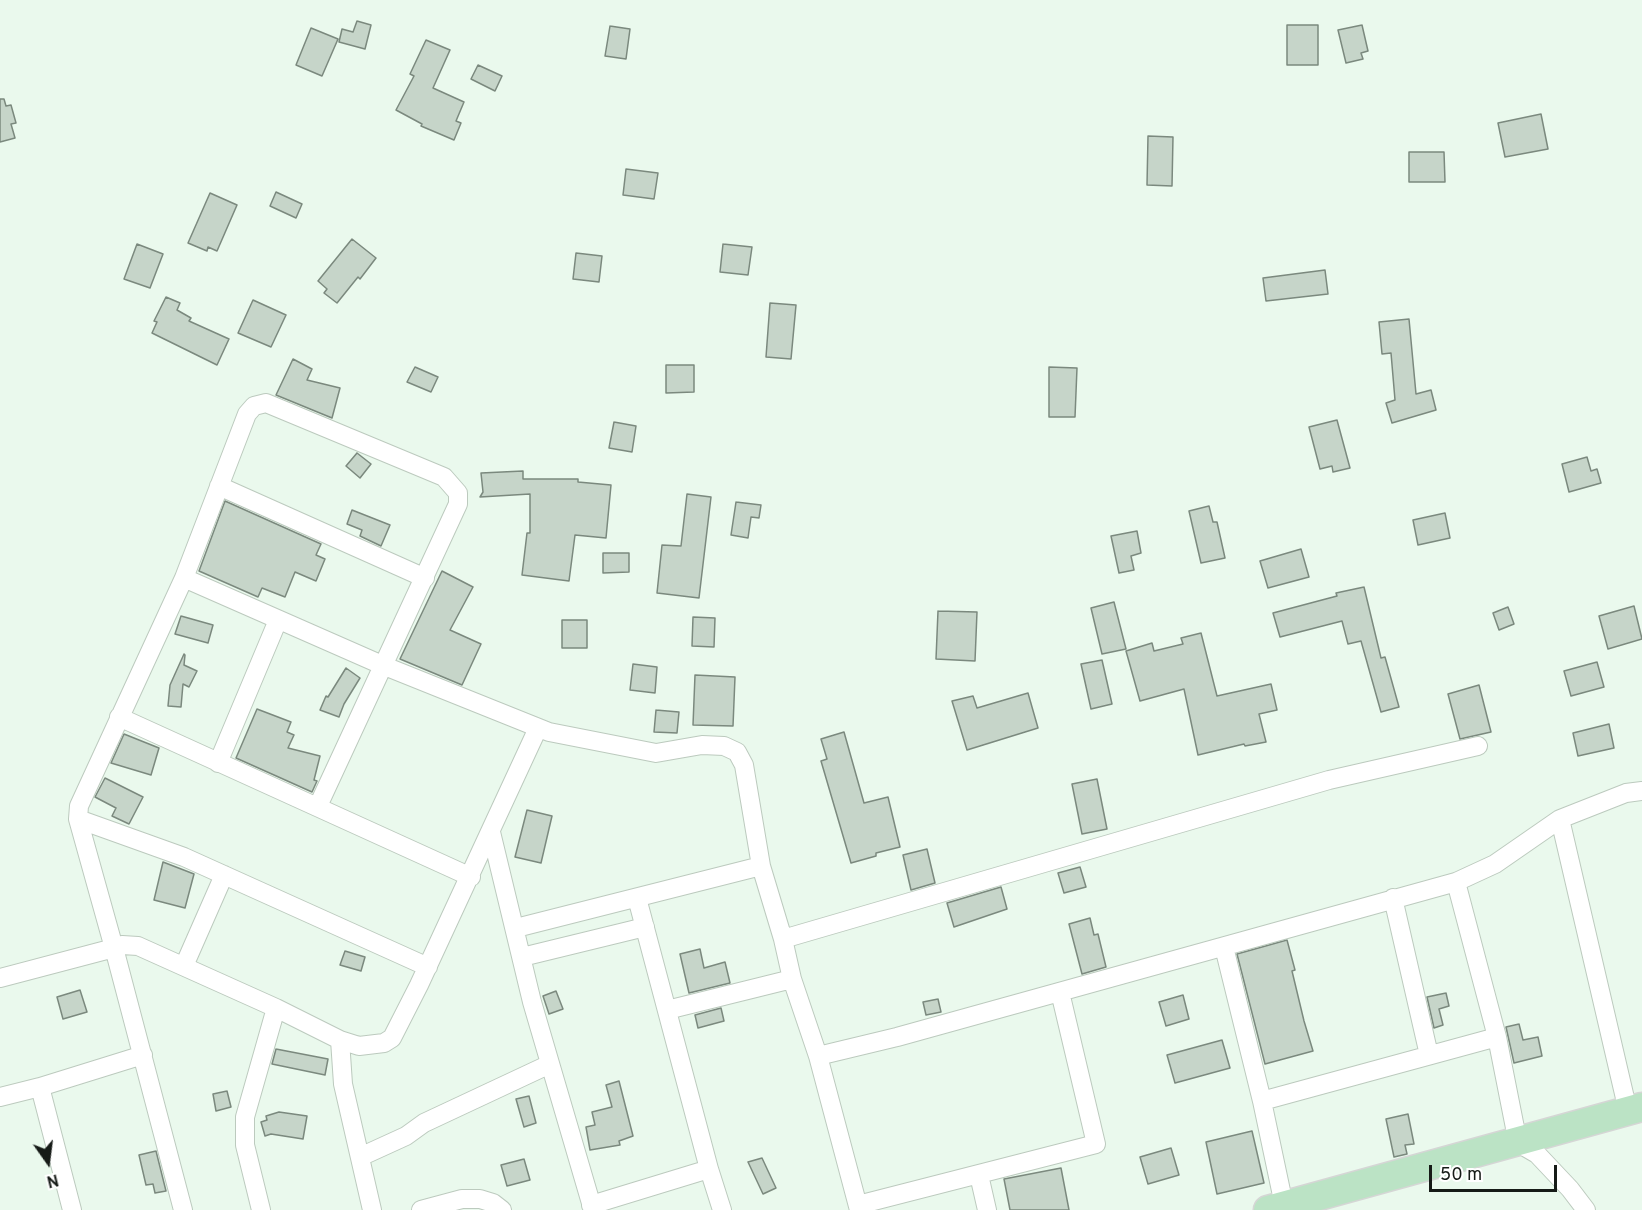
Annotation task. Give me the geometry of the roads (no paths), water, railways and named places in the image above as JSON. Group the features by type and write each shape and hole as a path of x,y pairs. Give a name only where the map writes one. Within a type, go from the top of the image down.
{"main road":[{"path":"1325,1210 1637,1115"},
{"path":"1280,1208 1527,1148"}],"street":[{"path":"183,1210 78,819 79,806 184,578 247,414 254,406 266,403 444,477 458,493 458,504 318,806"},
{"path":"219,486 424,578"},
{"path":"184,578 382,665 549,732 656,753 702,746 724,746 738,752 744,765 761,866 783,939 792,979 818,1056 859,1207 1096,1143 1060,992"},
{"path":"218,763 278,620"},
{"path":"119,717 471,877"},
{"path":"0,978 122,945 138,946 276,1008 340,1040 359,1046 375,1046 384,1043 392,1038 428,967 538,728"},
{"path":"783,939 1329,780 1478,746"},
{"path":"818,1056 897,1037 1456,882 1496,864 1560,819 1626,794 1642,791"},
{"path":"78,819 184,857 428,967"},
{"path":"1560,819 1637,1115"},
{"path":"491,832 532,1002 592,1208 709,1169"},
{"path":"516,928 761,866"},
{"path":"184,966 224,875"},
{"path":"1456,882 1527,1148 1570,1188 1586,1210"},
{"path":"637,898 722,1210"},
{"path":"1393,898 1429,1055"},
{"path":"522,957 645,927"},
{"path":"1224,947 1262,1101 1280,1208"},
{"path":"667,1010 792,979"},
{"path":"261,1210 245,1145 245,1117 276,1008"},
{"path":"1262,1101 1497,1037"},
{"path":"340,1040 343,1084 372,1210"},
{"path":"0,1097 143,1055"},
{"path":"360,1157 406,1136 424,1123 550,1064"},
{"path":"40,1087 72,1210"},
{"path":"979,1175 987,1210"},
{"path":"421,1210 462,1199 480,1199 493,1203 502,1210"}]}
